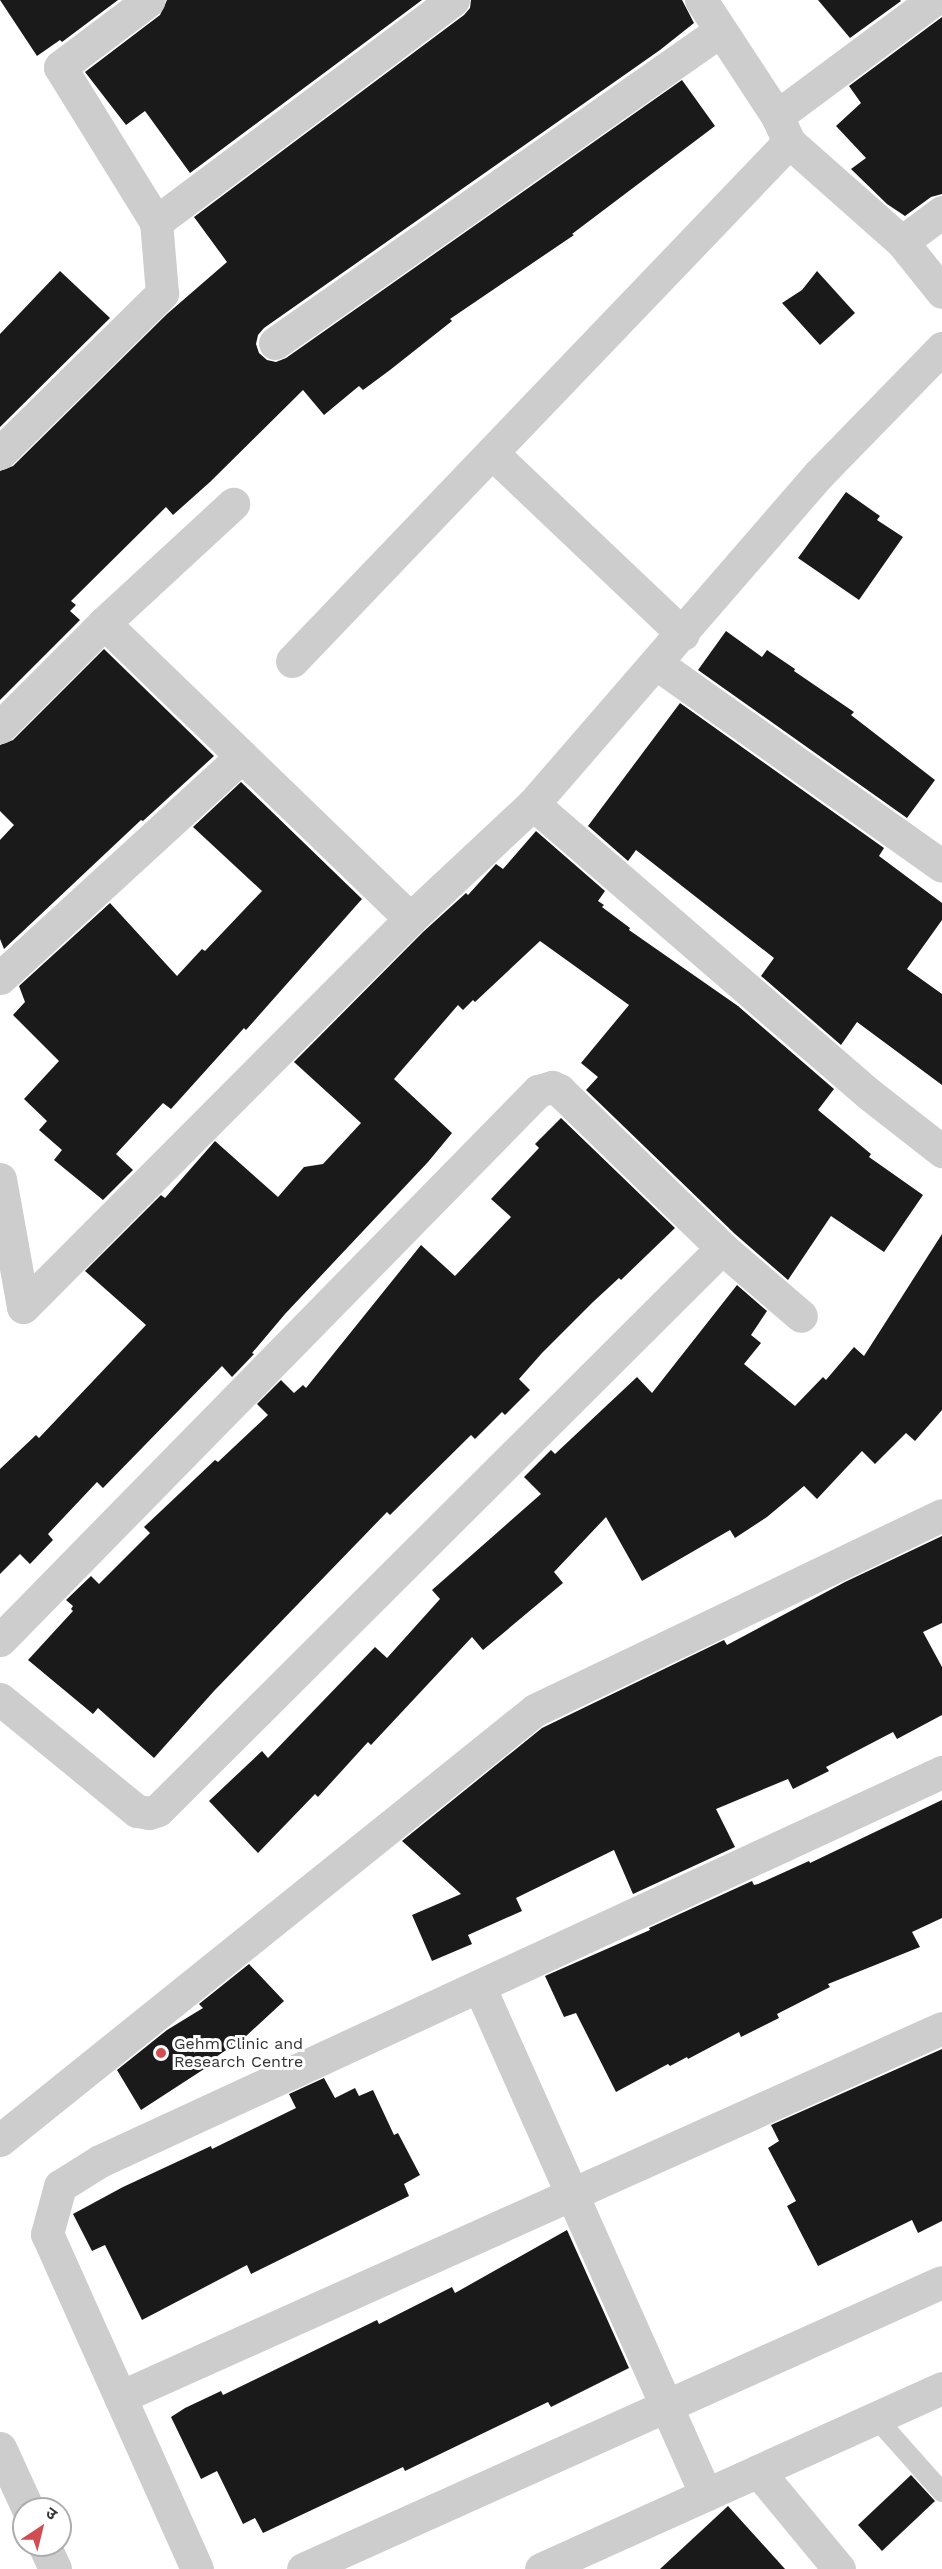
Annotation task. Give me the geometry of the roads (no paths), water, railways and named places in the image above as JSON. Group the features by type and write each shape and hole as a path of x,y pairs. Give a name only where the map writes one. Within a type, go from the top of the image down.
{"street":[{"path":"0,453 162,293 156,222 60,68 149,0"},
{"path":"156,222 453,0"},
{"path":"701,0 783,129 902,242 942,292"},
{"path":"292,661 492,453 783,129 933,0"},
{"path":"275,343 720,31"},
{"path":"902,242 942,212"},
{"path":"0,1179 23,1307 410,919 533,804 683,634 819,474 942,348"},
{"path":"492,453 683,634"},
{"path":"0,728 104,623 233,504"},
{"path":"104,623 410,919"},
{"path":"657,664 942,866"},
{"path":"0,978 241,757"},
{"path":"533,804 869,1094 942,1151"},
{"path":"0,1640 538,1091 552,1087 558,1090 722,1248 801,1316"},
{"path":"0,1699 137,1810 149,1813 158,1810 722,1248"},
{"path":"1,2135 535,1710 942,1515"},
{"path":"197,2569 47,2234 60,2186 100,2161 942,1772"},
{"path":"479,1986 706,2495"},
{"path":"120,2397 942,2028"},
{"path":"303,2569 942,2282"},
{"path":"541,2569 942,2388"},
{"path":"0,2448 22,2497"},
{"path":"758,2471 839,2569"}],"lane":[{"path":"876,2418 942,2492"}],"place":[{"name":"Gehm Clinic and Research Centre","path":"161,2053"}]}
